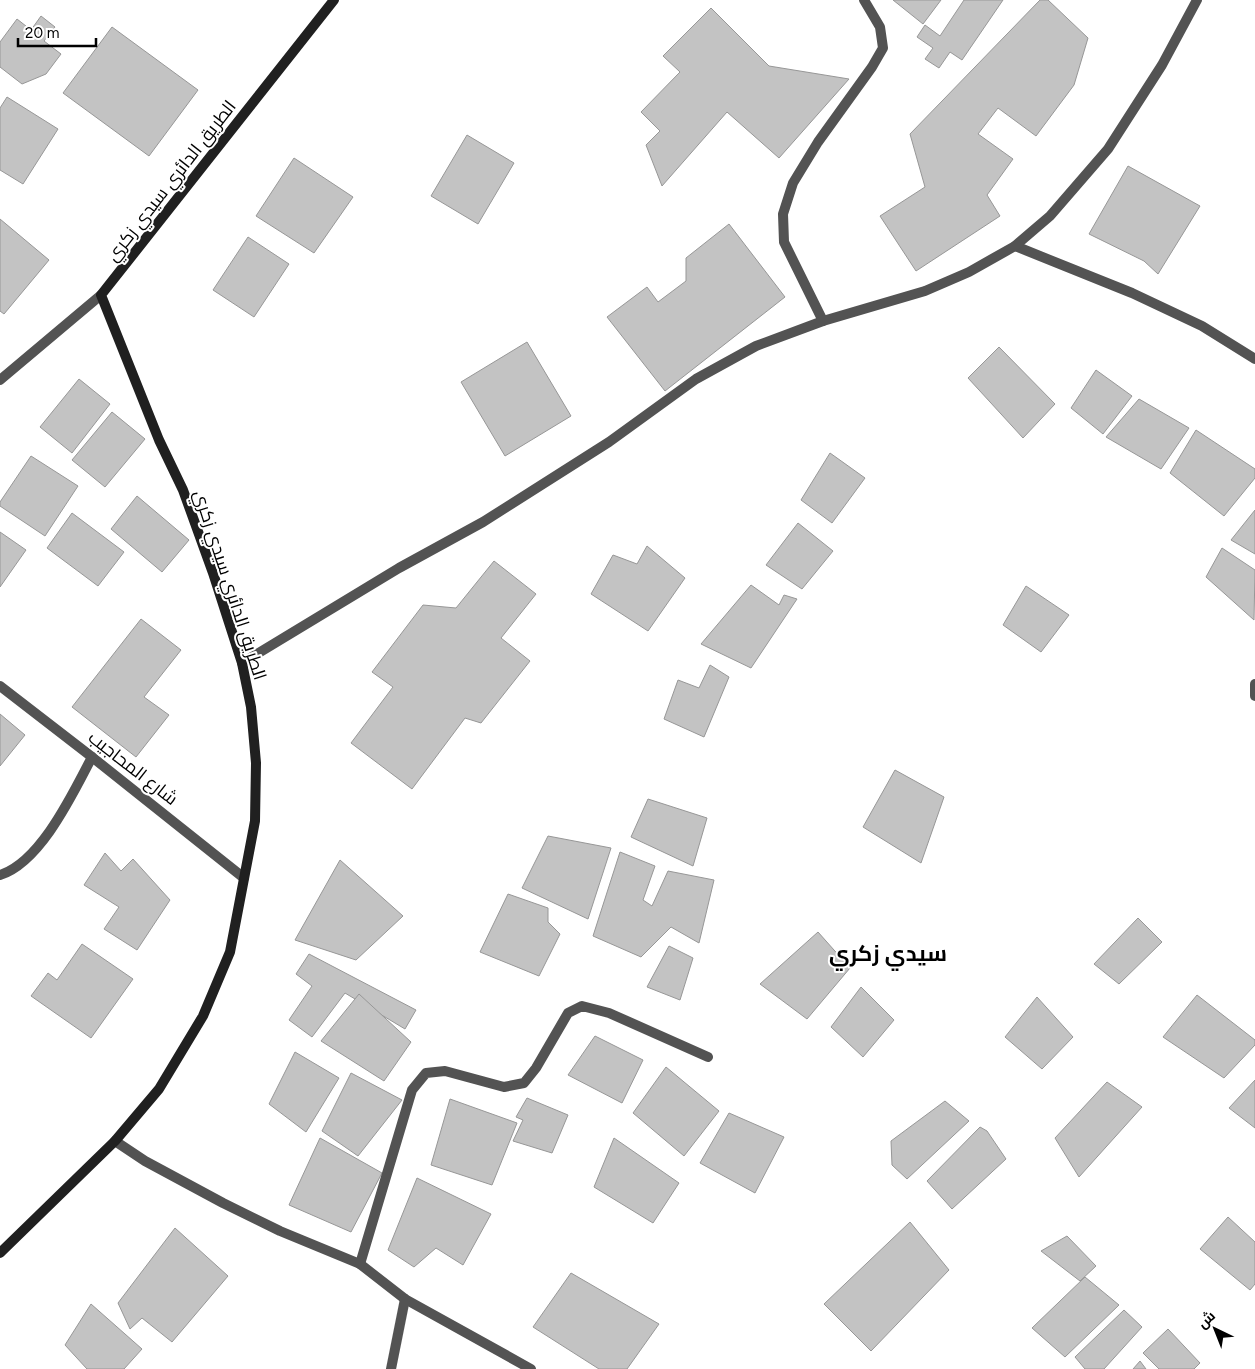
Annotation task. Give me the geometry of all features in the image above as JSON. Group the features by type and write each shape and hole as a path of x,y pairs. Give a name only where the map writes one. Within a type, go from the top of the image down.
{"street":[{"name":"الطريق الدائري سيدي زكري","path":"0,1253 115,1141 159,1089 203,1016 230,952 255,821 256,763 251,706 242,663 213,573 183,490 160,440 101,295 334,0"},
{"path":"823,321 784,242 783,214 793,183 818,142 872,67 883,48 880,27 864,0"},
{"path":"242,663 399,568 483,522 609,442 696,379 756,346 823,321 925,290 969,272 1016,246 1050,216 1108,149 1162,65 1197,0"},
{"path":"1016,246 1132,293 1202,326 1255,358"},
{"path":"0,380 101,295"},
{"path":"1255,684 1255,696"},
{"name":"شارع المحاجيب","path":"0,686 92,756 244,878"},
{"path":"0,875 8,872 40,846 65,807 92,756"},
{"path":"360,1264 412,1090 426,1073 445,1071 504,1087 524,1082 536,1068 568,1014 582,1006 609,1013 708,1057"},
{"path":"115,1141 144,1161 223,1203 280,1231 360,1264 406,1299 531,1369"},
{"path":"391,1369 406,1299"}],"building":[{"path":"893,0 941,0 923,24"},
{"path":"964,0 1003,0 962,60 950,52 939,68 925,59 933,48 917,37 925,25 940,36"},
{"path":"1040,0 1048,0 1088,38 1074,85 1036,136 998,108 978,134 1013,159 987,195 1000,216 916,271 880,216 925,187 910,134"},
{"path":"711,8 769,66 849,79 779,158 727,112 662,186 646,145 660,131 641,112 680,72 663,56"},
{"path":"41,16 55,27 44,41 61,54 46,74 22,84 0,67 0,42 17,19 31,30"},
{"path":"112,27 198,90 149,156 63,93"},
{"path":"7,97 58,129 23,184 0,170 0,108"},
{"path":"467,135 514,163 478,224 431,196"},
{"path":"294,158 353,197 314,253 256,216"},
{"path":"1128,166 1200,206 1158,274 1144,261 1089,234"},
{"path":"0,219 49,260 4,314 0,311"},
{"path":"729,224 785,297 665,391 607,317 647,287 658,302 686,281 686,258"},
{"path":"248,237 289,264 254,317 213,290"},
{"path":"527,342 571,416 505,456 461,382"},
{"path":"999,347 1055,404 1023,438 968,378"},
{"path":"1096,370 1132,396 1103,434 1071,408"},
{"path":"79,379 110,404 72,453 40,427"},
{"path":"1139,399 1189,428 1161,469 1106,437"},
{"path":"112,412 145,439 105,487 72,460"},
{"path":"1196,430 1255,469 1255,478 1224,516 1170,473"},
{"path":"830,453 865,478 832,523 801,500"},
{"path":"31,456 78,486 45,536 0,506 0,502"},
{"path":"137,496 189,540 162,572 111,529"},
{"path":"1255,510 1255,554 1231,540"},
{"path":"72,513 124,552 98,586 47,548"},
{"path":"798,523 833,551 802,589 766,565"},
{"path":"0,532 26,550 0,587"},
{"path":"647,546 685,578 648,631 591,594 613,555 637,564"},
{"path":"1222,548 1255,570 1254,620 1206,577"},
{"path":"494,561 536,594 501,638 530,661 481,723 465,718 412,789 351,743 393,687 372,672 423,605 456,608"},
{"path":"751,585 779,605 784,595 797,599 751,668 701,644"},
{"path":"1026,586 1069,615 1041,652 1003,625"},
{"path":"141,619 181,650 144,697 169,715 136,757 72,707"},
{"path":"710,665 729,677 704,737 664,719 678,680 699,688"},
{"path":"0,714 25,735 0,766"},
{"path":"895,770 944,797 921,863 863,827"},
{"path":"648,799 707,818 693,866 631,837"},
{"path":"548,836 611,848 588,919 522,888"},
{"path":"620,852 655,866 643,900 652,906 668,871 714,880 699,943 671,927 641,957 593,936"},
{"path":"105,853 121,871 133,859 170,900 137,950 104,929 119,907 84,885"},
{"path":"340,860 403,916 356,960 295,940"},
{"path":"508,894 548,908 548,922 560,934 539,976 480,952"},
{"path":"1138,918 1162,942 1119,984 1094,964"},
{"path":"818,932 850,968 807,1019 760,984"},
{"path":"82,944 133,979 91,1038 31,996 48,973 57,980"},
{"path":"669,946 693,958 680,1000 647,987"},
{"path":"309,954 416,1010 405,1029 345,993 312,1037 289,1020 312,986 296,974"},
{"path":"861,987 894,1020 863,1057 831,1027"},
{"path":"359,994 411,1042 384,1081 321,1041"},
{"path":"1197,995 1255,1040 1255,1045 1224,1078 1163,1037"},
{"path":"1037,997 1073,1037 1042,1069 1005,1037"},
{"path":"595,1036 643,1060 622,1103 568,1075"},
{"path":"295,1052 339,1078 306,1132 269,1104"},
{"path":"666,1067 719,1111 684,1156 633,1113"},
{"path":"351,1073 402,1100 358,1156 322,1131"},
{"path":"1255,1080 1255,1128 1229,1108"},
{"path":"1107,1082 1142,1107 1079,1177 1055,1138"},
{"path":"527,1098 568,1115 552,1153 513,1141 523,1120 516,1117"},
{"path":"450,1099 517,1123 492,1185 431,1165"},
{"path":"945,1101 969,1121 907,1179 892,1165 891,1141"},
{"path":"729,1113 784,1137 755,1193 700,1163"},
{"path":"980,1127 987,1131 1006,1159 952,1209 927,1181"},
{"path":"320,1138 382,1173 351,1232 289,1205"},
{"path":"614,1138 679,1183 653,1223 594,1187"},
{"path":"417,1178 491,1214 463,1265 436,1248 414,1267 388,1250"},
{"path":"1228,1217 1255,1242 1255,1284 1250,1290 1200,1249"},
{"path":"910,1222 949,1270 871,1351 824,1304"},
{"path":"175,1228 228,1276 172,1342 142,1318 130,1329 118,1303"},
{"path":"1067,1236 1096,1266 1080,1281 1041,1251"},
{"path":"571,1273 659,1324 627,1369 599,1369 533,1327"},
{"path":"1085,1277 1119,1305 1065,1357 1032,1328"},
{"path":"91,1304 142,1349 124,1369 87,1369 65,1345"},
{"path":"1124,1310 1142,1327 1104,1369 1085,1369 1075,1357"},
{"path":"1168,1329 1200,1363 1194,1369 1159,1369 1143,1353"},
{"path":"1140,1361 1146,1369 1133,1369"}],"district":[{"name":"سيدي زكري","path":"888,953"}]}
